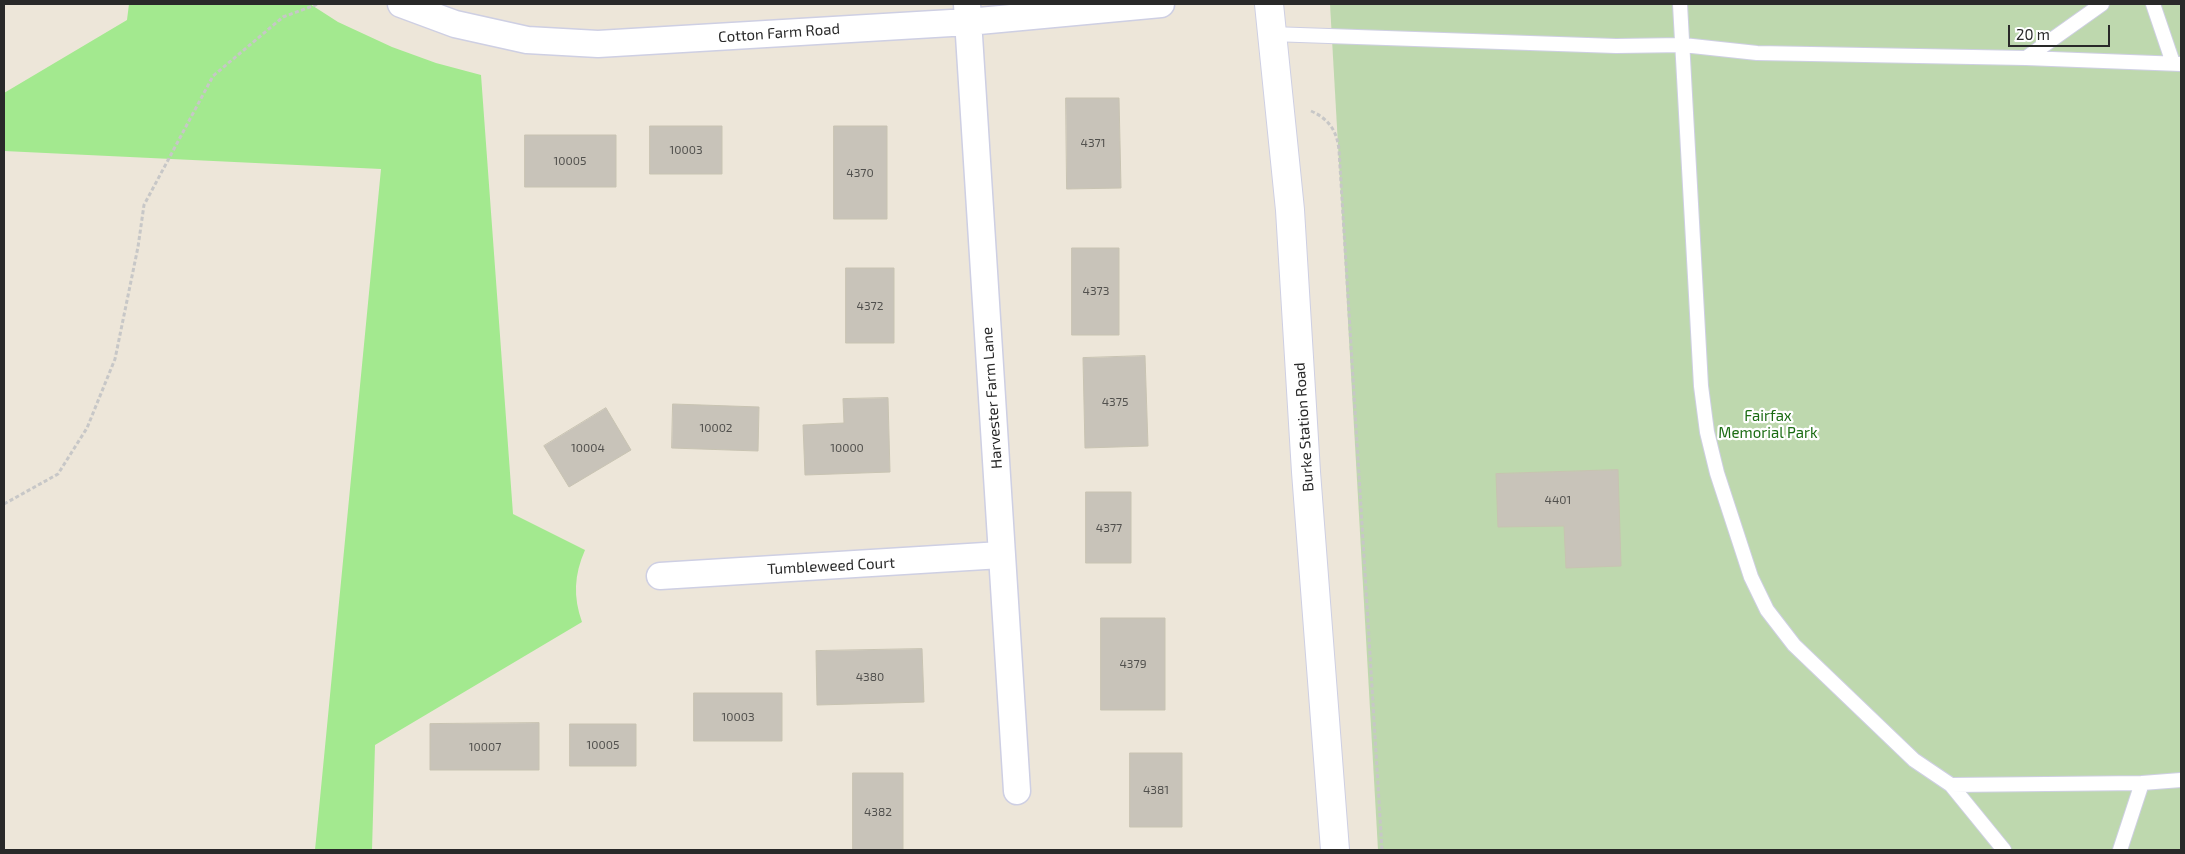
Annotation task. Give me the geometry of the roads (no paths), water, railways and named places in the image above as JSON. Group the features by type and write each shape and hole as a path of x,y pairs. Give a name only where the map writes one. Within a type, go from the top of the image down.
{"street":[{"name":"Cotton Farm Road","path":"401,4 455,24 526,40 598,44 968,13 1161,4"},
{"name":"Burke Station Road","path":"1270,4 1271,34 1290,210 1306,472 1335,850"},
{"name":"Harvester Farm Lane","path":"968,13 1016,791"},
{"name":"Tumbleweed Court","path":"660,576 1001,555"}],"lane":[{"path":"1680,4 1701,386 1707,432 1717,473 1751,576 1767,610 1794,644 1914,760 1951,785 2004,850"},
{"path":"2026,58 2102,4"},
{"path":"1271,34 1616,46 1683,45 1757,53 2026,58 2177,64 2153,4"},
{"path":"1951,785 2142,783 2181,780"},
{"path":"2120,850 2142,783"}],"park label":[{"name":"Fairfax Memorial Park","path":"1768,424"}]}
